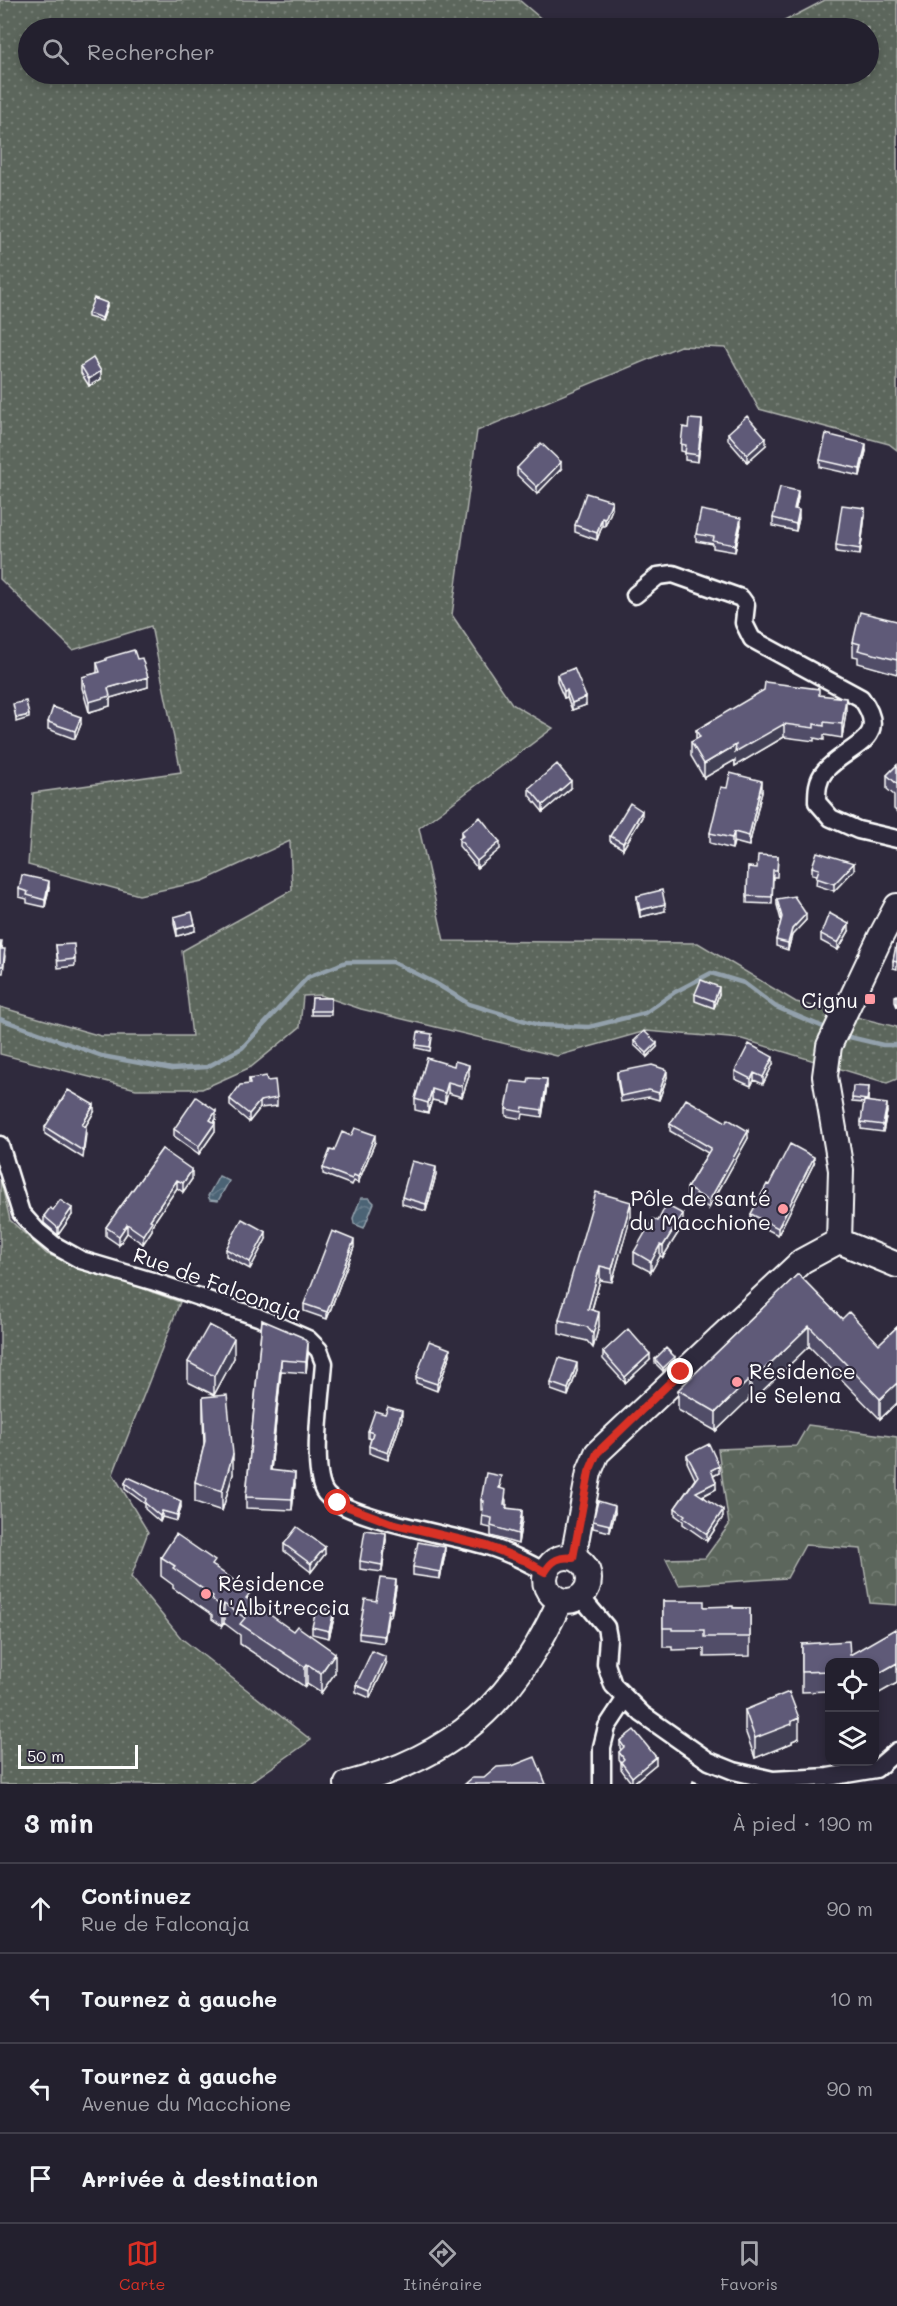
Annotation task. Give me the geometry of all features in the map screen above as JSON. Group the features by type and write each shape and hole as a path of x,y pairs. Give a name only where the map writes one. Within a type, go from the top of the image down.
{"main road":[{"path":"839,1241 841,1170 825,1076 829,1046 897,906"},
{"path":"839,1241 897,1265"},
{"path":"573,1558 589,1472 597,1453 802,1261 839,1241"},
{"path":"347,1784 384,1775 430,1753 473,1725 506,1692 570,1599 586,1592 590,1577 581,1562 565,1557 556,1559 545,1572 544,1581 547,1590 552,1597 570,1599"}],"street":[{"path":"635,595 658,576 673,574 741,598 746,604 744,623 752,639 861,698 871,711 872,726 865,740 825,770 819,780 817,802 831,818 858,830 897,839"},
{"name":"Rue de Falconaja","path":"0,1145 21,1213 38,1232 54,1245 81,1260 258,1317 308,1339 319,1350 324,1363 319,1476 324,1492 338,1503 391,1523 487,1546 526,1561 545,1572"},
{"path":"570,1599 606,1627 608,1638 606,1664 613,1685 642,1714 735,1777 773,1780 828,1777 876,1768 897,1751"},
{"path":"602,1784 602,1747 607,1727 626,1698"}],"green space":[{"path":"0,0 519,0 540,18 18,18 18,84 879,84 879,18 790,18 825,0 897,0 897,450 889,444 759,409 726,348 680,346 477,431 452,615 512,704 553,728 419,828 444,941 698,943 796,1002 897,1027 897,1079 887,1083 742,1039 646,1031 557,1056 361,1009 320,995 303,996 300,1027 251,1067 202,1089 136,1089 0,1054 0,1007 101,1036 192,1036 182,951 292,890 290,841 203,881 139,895 28,865 33,793 181,772 151,626 73,650 0,579"},
{"path":"0,1177 10,1220 47,1254 180,1302 113,1474 148,1532 131,1577 181,1638 311,1740 248,1784 0,1784"},
{"path":"808,1425 897,1437 897,1605 870,1603 861,1549 805,1545 787,1578 679,1585 666,1559 705,1558 729,1525 718,1449 796,1446"}],"water":[{"path":"219,1176 229,1181 218,1201 210,1200 208,1196"},
{"path":"361,1198 369,1198 374,1203 364,1228 354,1224 353,1218"}],"building":[{"path":"94,298 107,303 102,318 88,313"},
{"path":"93,358 101,371 89,379 81,366"},
{"path":"747,416 766,438 747,455 728,433"},
{"path":"689,419 702,420 698,455 685,453 686,445 681,444 683,427 688,428"},
{"path":"826,434 866,444 860,469 820,460"},
{"path":"541,443 561,462 537,487 517,468"},
{"path":"780,487 798,491 794,509 799,510 796,524 773,518"},
{"path":"586,493 612,501 605,519 602,518 597,533 575,525"},
{"path":"842,505 865,508 860,549 836,545"},
{"path":"701,510 741,518 735,545 713,541 714,537 696,534"},
{"path":"860,612 897,621 897,660 858,650 860,644 853,642"},
{"path":"134,650 137,659 142,658 148,677 108,688 110,696 89,702 82,677 100,672 97,663 106,658"},
{"path":"574,668 586,697 572,703 557,675"},
{"path":"765,682 819,689 819,695 846,698 842,724 824,722 824,726 814,724 814,728 784,724 735,752 736,745 704,764 691,742 700,737 696,730 764,690"},
{"path":"26,701 29,715 16,718 13,704"},
{"path":"53,707 81,717 75,731 48,722"},
{"path":"557,764 571,781 543,805 529,788"},
{"path":"897,765 897,784 887,775"},
{"path":"730,773 762,781 749,836 734,832 732,838 710,833 721,787 727,788"},
{"path":"630,803 642,811 623,843 610,836"},
{"path":"480,817 500,842 477,861 459,839 463,836 461,832"},
{"path":"817,852 854,863 834,884 816,878 819,869 812,867"},
{"path":"758,855 778,856 777,870 773,870 772,897 747,896 748,867 757,868"},
{"path":"22,875 49,881 45,900 27,895 28,892 19,889"},
{"path":"662,890 665,904 640,910 637,896"},
{"path":"794,896 806,914 792,929 788,943 776,940 782,917 777,899"},
{"path":"192,912 195,924 177,929 174,917"},
{"path":"829,913 849,924 838,943 821,934"},
{"path":"0,941 2,941 1,949 5,949 3,966 0,966"},
{"path":"74,944 75,959 58,961 56,945"},
{"path":"897,945 897,962 893,961"},
{"path":"701,980 719,987 714,1001 695,994"},
{"path":"312,998 331,998 331,1011 311,1011"},
{"path":"644,1031 657,1043 647,1053 634,1041"},
{"path":"418,1032 432,1034 430,1047 416,1045"},
{"path":"749,1044 773,1057 763,1077 754,1073 751,1079 735,1071"},
{"path":"427,1058 454,1066 455,1061 469,1065 462,1086 448,1082 445,1093 432,1089 428,1103 415,1099"},
{"path":"652,1065 667,1070 659,1093 649,1090 621,1096 617,1072"},
{"path":"266,1076 267,1081 275,1080 277,1098 260,1101 249,1114 230,1099 240,1085 250,1084 249,1079"},
{"path":"529,1078 547,1079 542,1110 523,1107 522,1112 506,1109 511,1081 528,1083"},
{"path":"853,1086 869,1087 867,1100 852,1098"},
{"path":"68,1090 94,1105 82,1125 86,1127 83,1151 45,1127"},
{"path":"196,1097 216,1111 210,1120 215,1123 199,1146 174,1129"},
{"path":"686,1099 726,1122 728,1119 748,1131 709,1201 687,1188 711,1148 670,1124"},
{"path":"864,1101 887,1104 883,1125 861,1122"},
{"path":"355,1128 375,1135 358,1177 354,1175 352,1179 323,1168 330,1150 334,1151 342,1132 351,1136"},
{"path":"790,1144 814,1157 778,1228 751,1214"},
{"path":"162,1149 192,1170 183,1183 177,1180 150,1220 152,1221 143,1235 127,1224 119,1236 106,1227"},
{"path":"412,1161 436,1167 426,1204 402,1197"},
{"path":"596,1192 631,1202 612,1269 600,1266 588,1309 599,1312 593,1334 587,1327 559,1320"},
{"path":"60,1200 72,1208 58,1228 44,1216 50,1208 53,1210"},
{"path":"666,1205 683,1214 663,1246 660,1245 651,1262 634,1252 653,1219 658,1221"},
{"path":"242,1219 266,1232 250,1262 226,1249"},
{"path":"332,1231 354,1240 327,1312 304,1304"},
{"path":"798,1274 842,1319 849,1312 879,1344 897,1327 897,1383 880,1399 809,1326 716,1412 678,1390"},
{"path":"262,1320 302,1337 308,1343 306,1362 281,1360 270,1470 295,1473 292,1499 246,1497"},
{"path":"209,1325 234,1338 214,1376 188,1362"},
{"path":"628,1329 650,1354 625,1377 603,1352"},
{"path":"429,1341 450,1349 437,1384 416,1377"},
{"path":"666,1348 675,1357 663,1368 655,1359"},
{"path":"559,1358 577,1363 568,1389 551,1383"},
{"name":"Résidence L'Albitreccia","path":"227,1395 233,1454 222,1491 195,1482 205,1441 203,1397"},
{"path":"388,1407 402,1411 388,1453 369,1446 373,1433 368,1431 375,1411 385,1414"},
{"path":"709,1444 719,1466 711,1470 716,1482 696,1492 723,1510 707,1534 683,1517 685,1515 675,1508 698,1476 687,1455"},
{"path":"486,1473 501,1476 499,1488 506,1490 504,1505 507,1505 506,1508 522,1510 518,1534 491,1526 492,1518 482,1516 484,1501 481,1500"},
{"path":"128,1477 181,1501 177,1515 162,1511 160,1516 145,1503 146,1499 125,1483"},
{"path":"598,1501 615,1506 610,1525 593,1521"},
{"path":"297,1527 325,1547 311,1564 284,1544"},
{"path":"365,1530 386,1533 382,1565 360,1561"},
{"path":"176,1534 215,1561 212,1565 248,1590 250,1593 246,1598 293,1631 297,1626 335,1653 321,1673 307,1664 305,1667 240,1624 245,1618 224,1604 222,1607 212,1599 213,1596 161,1557"},
{"path":"418,1542 445,1547 440,1572 413,1567"},
{"path":"380,1578 396,1580 384,1636 359,1633 365,1599 376,1601"},
{"path":"663,1601 704,1601 704,1607 750,1608 750,1637 704,1637 704,1630 663,1628"},
{"path":"317,1606 334,1611 329,1631 312,1627"},
{"path":"895,1629 897,1632 897,1663 879,1673 879,1658 825,1658 825,1671 802,1672 802,1644 849,1641 850,1655"},
{"path":"372,1651 386,1657 370,1691 356,1685"},
{"path":"789,1692 799,1718 792,1721 792,1724 755,1738 745,1710"},
{"path":"634,1730 656,1757 632,1777 621,1762 624,1759 619,1752 624,1747 620,1741"},
{"path":"535,1757 546,1784 465,1784 472,1778 484,1778 497,1767 512,1766"}],"waterway":[{"path":"0,1019 102,1056 172,1069 207,1067 242,1048 308,977 346,962 393,962 435,983 469,1004 539,1025 589,1027 645,1013 675,992 711,973 744,983 776,1007 828,1029"},
{"path":"841,1035 883,1045 897,1045"}],"place":[{"name":"Cignu","path":"870,999"},
{"name":"Pôle de santé du Macchione","path":"783,1209"},
{"name":"Résidence le Selena","path":"737,1382"},
{"name":"Résidence L'Albitreccia","path":"206,1594"}],"route":[{"path":"338,1503 391,1523 487,1546 526,1561 545,1572 556,1559 573,1558 589,1472 597,1453 681,1372"}]}
